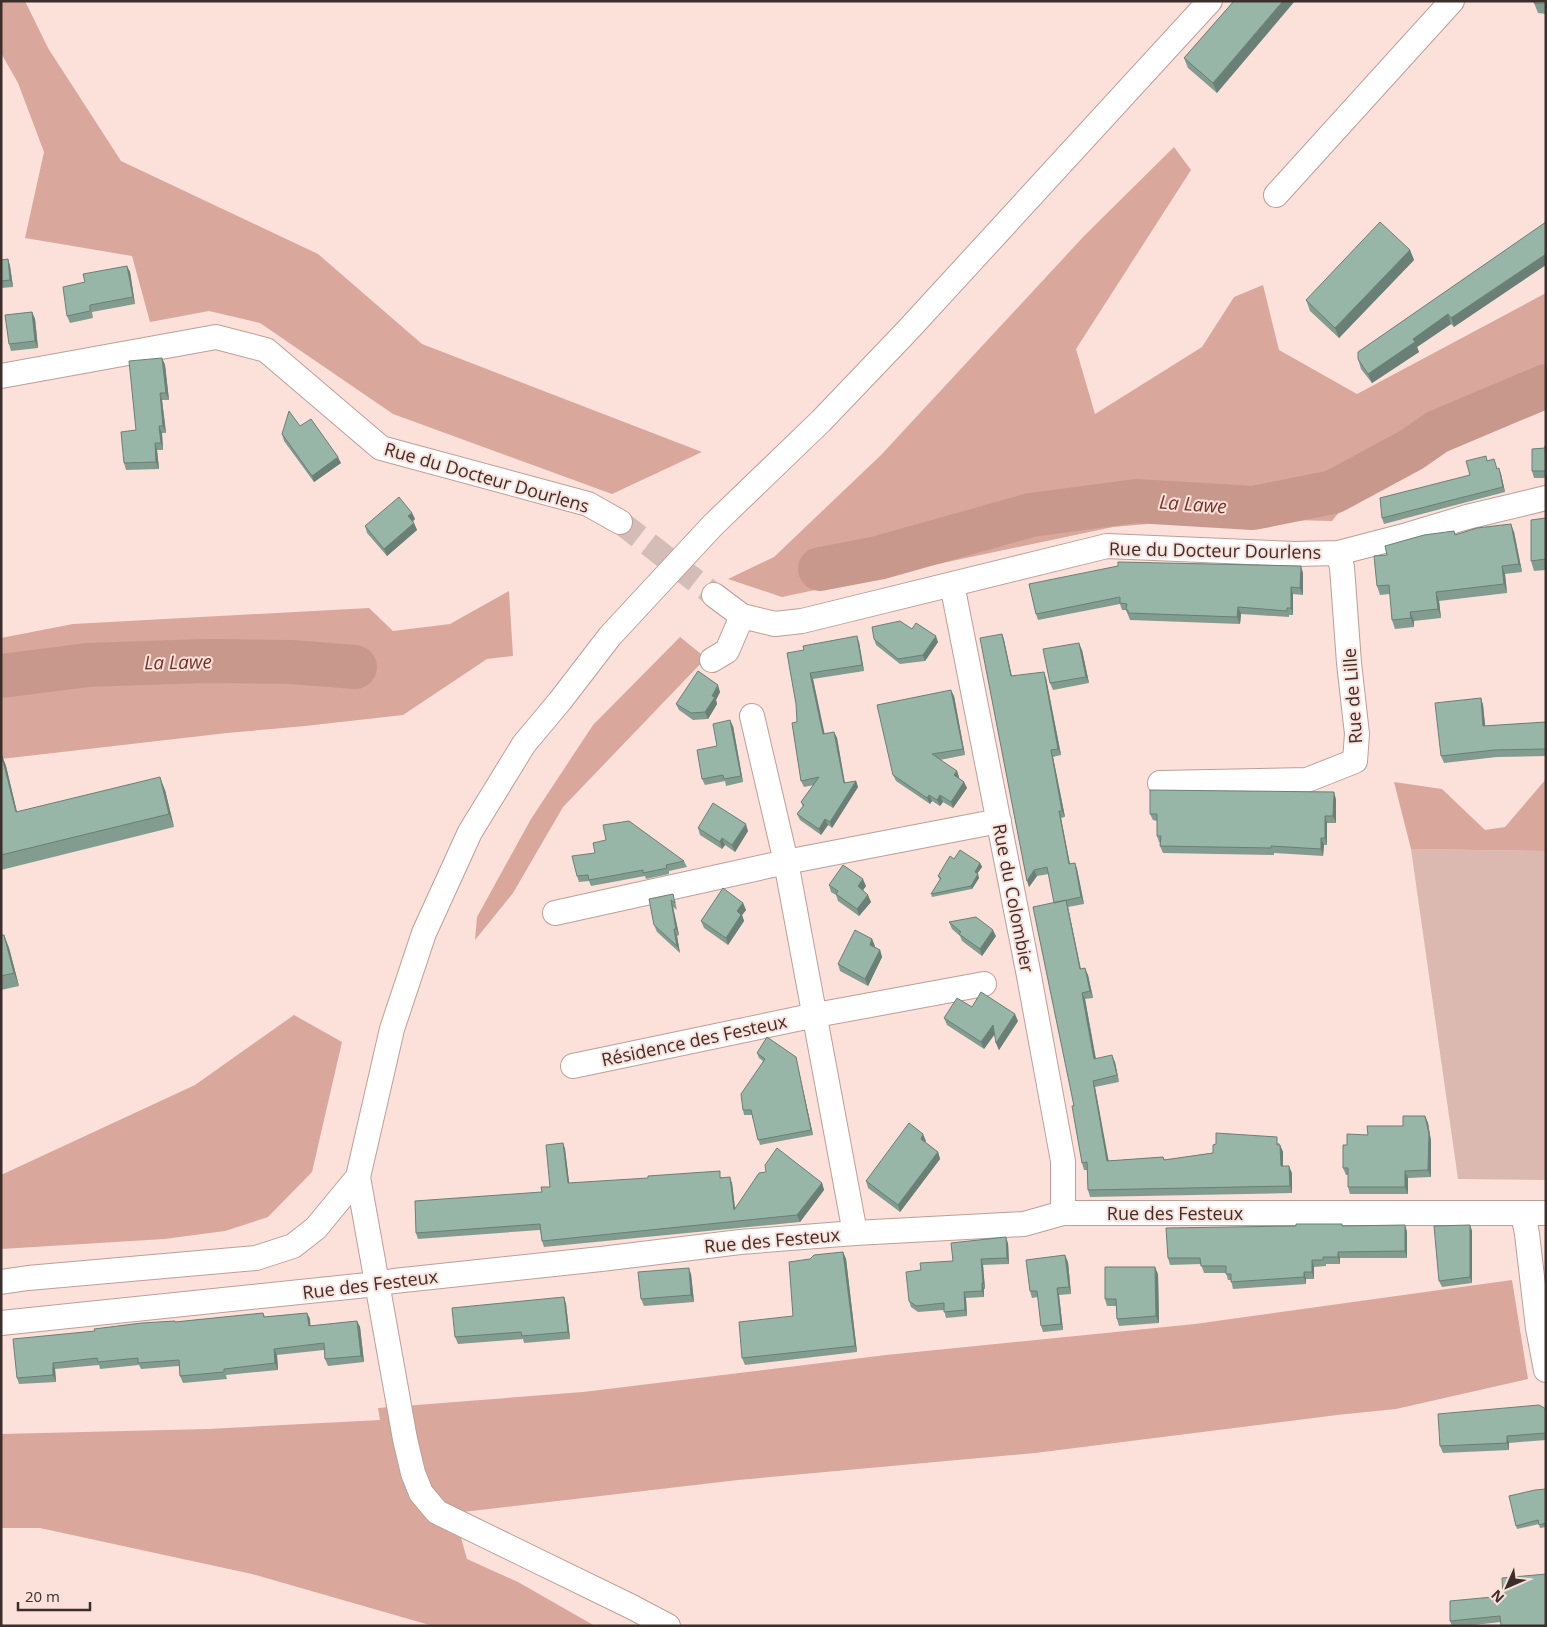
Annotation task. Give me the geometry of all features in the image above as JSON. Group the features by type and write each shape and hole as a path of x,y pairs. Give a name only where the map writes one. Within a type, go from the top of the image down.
{"street":[{"path":"668,1626 632,1606 437,1512 421,1493 413,1473 405,1439 358,1177 392,1029 424,932 470,832 524,744 610,636 713,525 821,421 908,330 1210,1"},
{"path":"1276,195 1452,1"},
{"name":"Rue du Docteur Dourlens","path":"1,376 216,337 266,350 381,448 588,504 620,522"},
{"name":"Rue du Docteur Dourlens","path":"714,595 742,616 775,624 802,621 1107,546 1295,554 1338,553 1407,535 1467,516 1546,498"},
{"name":"Rue de Lille","path":"1160,783 1307,780 1355,761 1357,734 1349,663 1342,567 1338,553"},
{"name":"Rue du Colombier","path":"952,584 1063,1162 1063,1213"},
{"path":"712,660 727,651 742,616"},
{"path":"752,716 786,862 816,1015 855,1233"},
{"path":"555,913 786,862 999,821"},
{"name":"Résidence des Festeux","path":"573,1066 816,1015 984,984"},
{"path":"1,1282 256,1258 294,1246 316,1228 358,1177"},
{"name":"Rue des Festeux","path":"1,1323 377,1284 740,1242 855,1233 1024,1224 1063,1213 1534,1213"},
{"path":"1534,1213 1527,1234 1538,1328 1546,1370"}],"shaded area":[{"path":"1,1 25,1 48,48 121,161 318,254 422,344 702,452 612,494 393,414 260,323 209,311 150,322 132,256 25,238 44,152 18,83 1,53"},
{"path":"1174,147 1191,170 1076,349 1095,414 1202,347 1234,297 1263,285 1279,350 1357,394 1546,293 1546,397 1411,424 1332,521 1217,518 1113,527 782,597 728,579 774,557 881,455 1085,235"},
{"path":"509,591 513,656 487,659 403,715 1,759 1,638 73,624 369,608 393,631 450,624"},
{"path":"680,637 706,658 563,807 513,893 475,940 477,917 531,819 593,725"},
{"path":"1546,779 1546,851 1411,849 1394,782 1442,789 1485,830 1505,827"},
{"path":"1411,849 1546,851 1546,1180 1458,1179"},
{"path":"294,1015 342,1042 312,1172 268,1217 225,1231 164,1239 1,1249 1,1175 195,1085"},
{"path":"1512,1280 1528,1379 1396,1409 1035,1453 738,1480 454,1513 467,1559 518,1582 595,1626 433,1626 252,1574 40,1528 1,1528 1,1434 208,1429 380,1420 378,1408 583,1392 886,1355 1195,1324"}],"building":[{"path":"1234,1 1283,1 1213,83 1184,58"},
{"path":"1534,1 1546,1 1546,4 1534,3"},
{"path":"1380,222 1410,250 1335,328 1306,300"},
{"path":"1546,222 1546,254 1451,318 1448,314 1413,339 1415,342 1368,374 1358,359 1358,352"},
{"path":"8,259 10,280 1,281 1,260"},
{"path":"127,266 133,297 90,305 90,311 67,316 63,287 85,282 83,274"},
{"path":"32,312 35,341 9,344 5,315"},
{"path":"162,358 166,393 160,393 163,426 159,426 161,443 155,443 156,462 124,463 121,432 136,430 129,361"},
{"path":"289,411 300,426 311,419 338,457 312,476 282,434"},
{"path":"1545,446 1546,471 1532,471 1532,449 1545,448"},
{"path":"1486,456 1487,461 1494,459 1497,469 1499,468 1503,487 1382,518 1380,498 1470,475 1466,461"},
{"path":"399,497 412,513 408,516 414,523 384,549 365,526"},
{"path":"1546,518 1546,559 1531,561 1531,520"},
{"path":"1511,524 1519,564 1502,566 1504,584 1436,592 1438,609 1410,612 1411,618 1392,620 1389,585 1377,586 1374,556 1387,555 1385,546 1424,535 1454,531 1455,535 1477,528"},
{"path":"1118,562 1301,566 1300,588 1291,587 1291,608 1287,608 1287,611 1238,607 1237,617 1128,613 1128,610 1126,610 1127,604 1120,603 1120,597 1036,614 1029,584 1118,566"},
{"path":"900,621 912,629 916,623 936,636 923,655 898,659 874,639 872,627"},
{"path":"1002,634 1011,676 1044,672 1058,749 1051,750 1062,811 1059,811 1069,864 1075,863 1081,897 1054,903 1047,867 1034,870 1027,881 980,638"},
{"path":"857,636 862,665 810,673 823,734 834,732 844,783 856,781 830,822 825,819 819,829 797,814 804,805 801,802 819,777 801,781 792,723 797,722 796,704 787,653 804,650 803,646"},
{"path":"1079,643 1086,677 1050,683 1043,649"},
{"path":"698,671 718,685 712,696 715,697 705,712 691,713 676,704"},
{"path":"951,690 963,749 932,754 957,771 954,775 964,782 951,802 940,795 937,800 929,795 927,798 893,775 877,705"},
{"path":"1481,698 1483,726 1546,722 1546,749 1494,750 1441,756 1435,703"},
{"path":"730,720 741,776 724,779 723,775 702,779 697,750 717,746 713,724"},
{"path":"1,753 16,812 160,777 169,814 1,855"},
{"path":"1150,790 1334,792 1333,816 1325,816 1325,838 1321,838 1321,849 1271,846 1271,848 1160,846 1161,836 1157,836 1157,814 1150,814"},
{"path":"713,803 746,824 732,845 722,838 720,842 698,828"},
{"path":"629,821 684,861 666,865 667,868 643,873 643,870 589,880 588,875 577,876 572,856 595,853 593,843 606,840 603,825"},
{"path":"960,850 980,863 975,872 978,874 971,886 931,894 941,878 938,876 950,856 954,859"},
{"path":"843,865 863,879 858,886 868,895 857,909 836,894 838,891 829,885"},
{"path":"723,888 743,903 737,911 741,915 726,938 701,921"},
{"path":"673,894 675,903 671,900 677,946 654,925 649,899"},
{"path":"1066,900 1080,969 1085,968 1090,991 1082,993 1094,1059 1112,1055 1117,1075 1093,1081 1107,1161 1163,1157 1164,1160 1213,1153 1213,1145 1216,1144 1216,1133 1277,1137 1277,1145 1280,1145 1281,1166 1289,1166 1290,1186 1088,1190 1087,1162 1082,1163 1072,1106 1074,1106 1033,907"},
{"path":"976,917 993,930 980,949 959,934 961,932 949,922"},
{"path":"855,930 872,939 870,945 880,950 865,979 838,964"},
{"path":"1,935 4,935 14,973 1,976"},
{"path":"981,992 1015,1014 996,1043 993,1025 981,1042 944,1018 957,998 972,1007"},
{"path":"767,1037 796,1057 811,1130 758,1140 751,1110 743,1110 741,1094 765,1059 757,1053"},
{"path":"1403,1116 1425,1116 1429,1134 1428,1170 1405,1171 1405,1187 1348,1187 1348,1168 1343,1168 1343,1145 1347,1145 1347,1134 1368,1135 1367,1126 1403,1126"},
{"path":"909,1123 923,1134 921,1139 938,1152 898,1205 866,1181"},
{"path":"563,1143 568,1183 720,1171 720,1178 730,1177 734,1210 759,1173 766,1172 765,1165 777,1148 822,1183 797,1215 542,1241 540,1224 416,1233 415,1201 542,1192 541,1187 550,1187 546,1145"},
{"path":"1296,1224 1342,1224 1342,1226 1405,1225 1405,1251 1338,1252 1338,1257 1323,1257 1323,1260 1312,1260 1312,1272 1304,1272 1304,1277 1231,1282 1231,1274 1226,1274 1226,1266 1201,1266 1200,1258 1168,1258 1166,1228 1296,1226"},
{"path":"1470,1225 1470,1277 1439,1281 1434,1226"},
{"path":"1006,1237 1007,1258 981,1259 982,1291 964,1292 965,1310 944,1312 944,1303 916,1306 909,1301 906,1272 921,1270 920,1263 953,1261 951,1243"},
{"path":"843,1252 855,1346 742,1358 739,1322 793,1316 789,1262 810,1259 814,1255"},
{"path":"1065,1255 1069,1287 1057,1288 1061,1324 1041,1326 1037,1291 1030,1291 1026,1260"},
{"path":"1105,1267 1155,1267 1156,1316 1117,1319 1116,1299 1105,1299"},
{"path":"689,1268 691,1295 641,1299 638,1272"},
{"path":"564,1297 568,1332 522,1336 521,1332 455,1337 452,1308"},
{"path":"263,1313 264,1317 307,1313 309,1326 357,1321 361,1356 325,1359 324,1343 274,1349 275,1363 224,1369 224,1372 180,1376 179,1360 138,1363 138,1358 98,1362 97,1358 53,1363 53,1375 17,1378 13,1339 95,1331 94,1329 142,1323 175,1322"},
{"path":"1539,1405 1546,1409 1546,1433 1507,1436 1507,1443 1440,1446 1438,1414"},
{"path":"1546,1489 1546,1523 1539,1525 1538,1520 1516,1526 1509,1496"},
{"path":"1546,1574 1546,1626 1501,1626 1500,1616 1450,1621 1450,1601 1503,1596 1502,1578"}],"waterway":[{"name":"La Lawe","path":"820,569 878,558 1031,515 1136,501 1253,508 1333,492 1411,450 1437,432 1546,386"},
{"name":"La Lawe","path":"1,676 88,665 204,661 291,662 355,667"}],"tunnel":[{"path":"620,522 714,595"}]}
